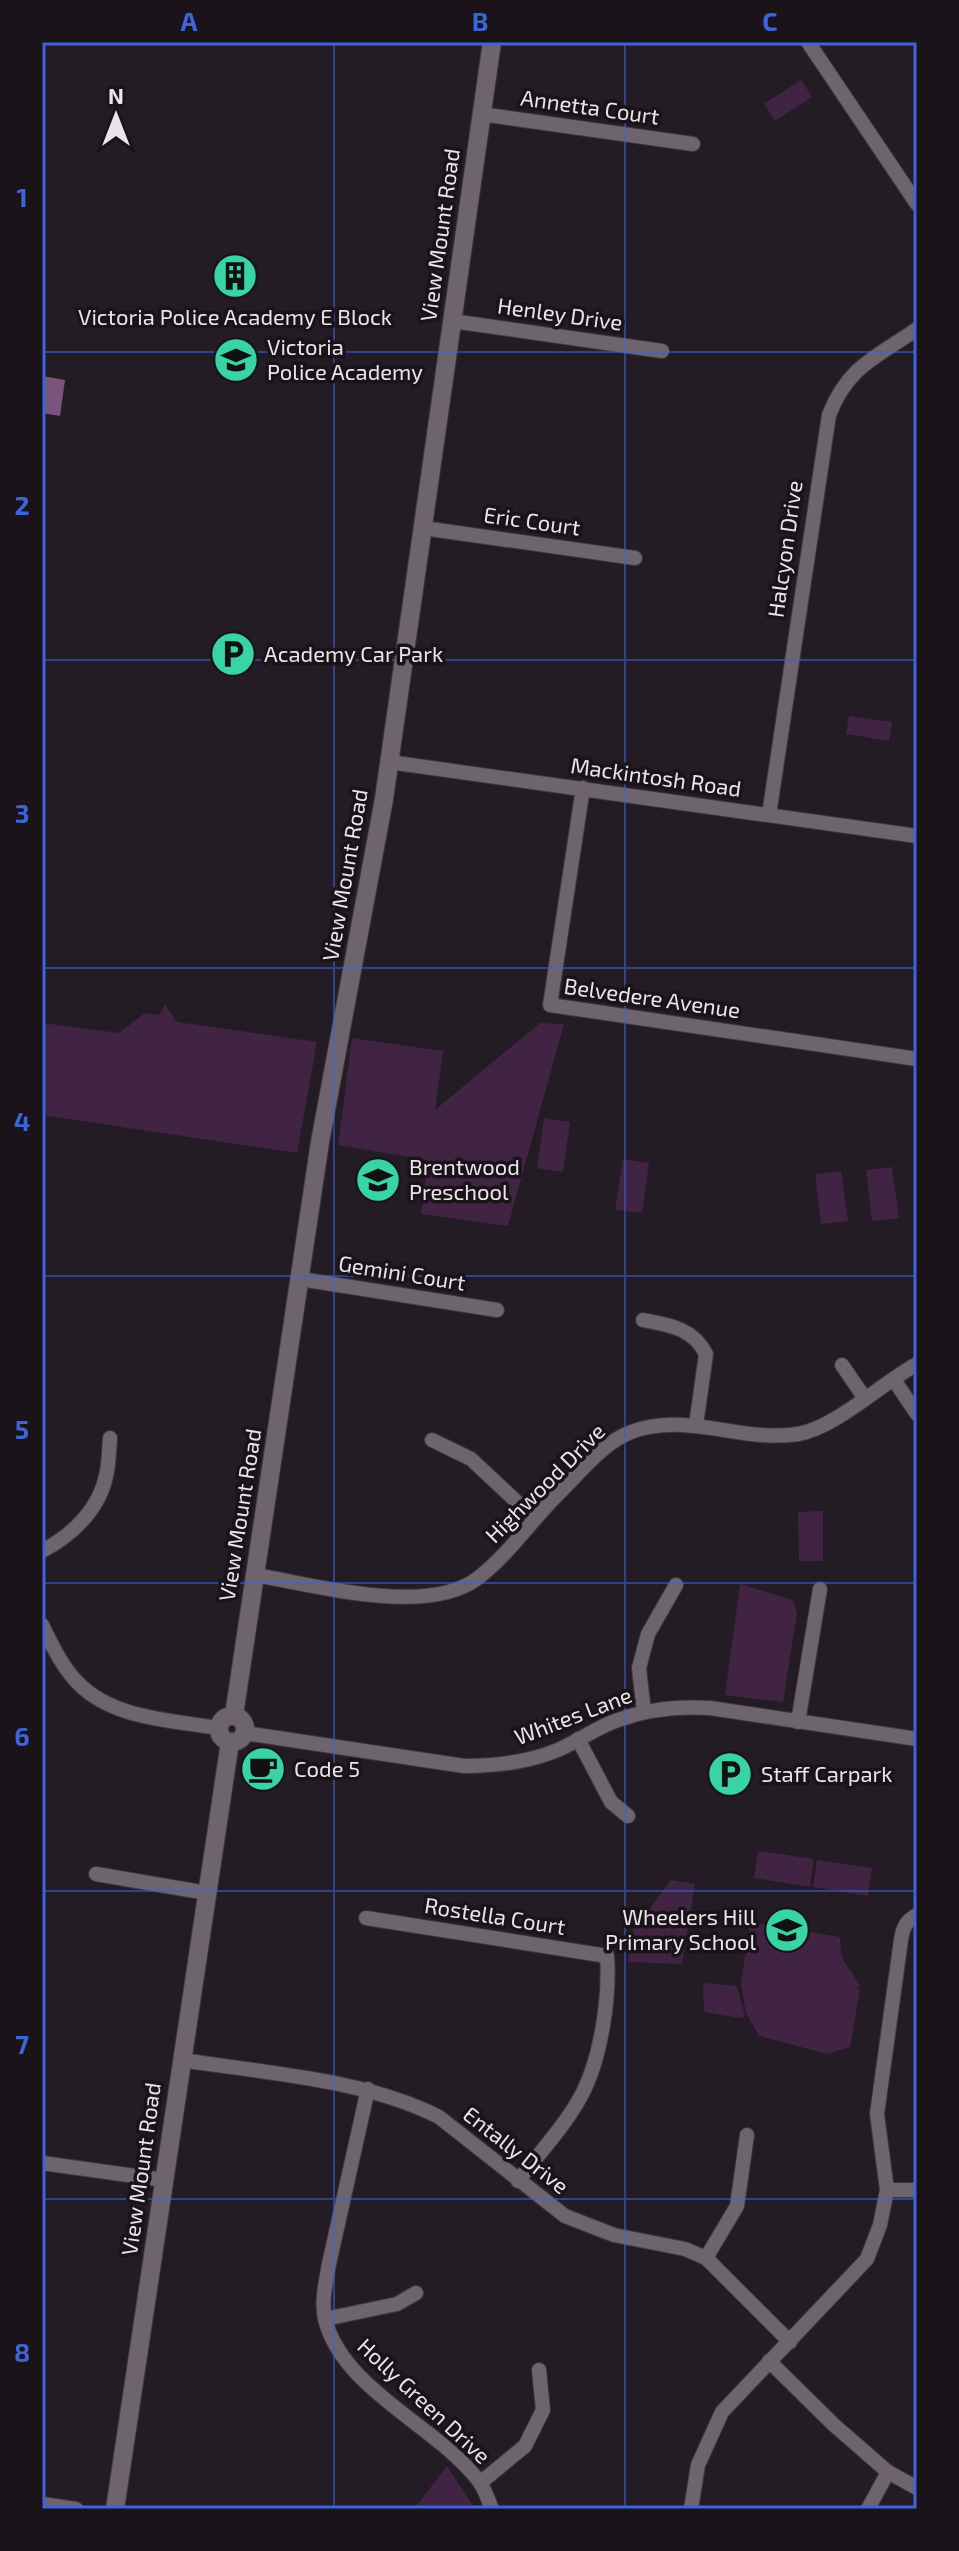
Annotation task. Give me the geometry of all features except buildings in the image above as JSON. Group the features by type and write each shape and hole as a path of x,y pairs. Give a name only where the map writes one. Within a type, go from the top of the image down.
{"street":[{"name":"View Mount Road","path":"115,2509 231,1734 244,1722 234,1715 320,1142 389,762 492,42"},
{"path":"808,42 917,204"},
{"name":"Annetta Court","path":"481,114 693,144"},
{"name":"Henley Drive","path":"452,321 662,351"},
{"name":"Halcyon Drive","path":"769,815 829,415 840,392 857,369 917,329"},
{"name":"Eric Court","path":"423,528 635,558"},
{"name":"Mackintosh Road","path":"389,762 917,836"},
{"name":"Belvedere Avenue","path":"583,788 550,1005 917,1059"},
{"name":"Gemini Court","path":"300,1279 497,1310"},
{"path":"643,1320 689,1332 701,1343 706,1354 696,1425"},
{"name":"Highwood Drive","path":"255,1575 392,1597 438,1596 461,1590 493,1566 534,1518 590,1463 628,1433 672,1424 768,1437 800,1434 828,1424 917,1364"},
{"path":"842,1365 864,1397"},
{"path":"894,1380 917,1414"},
{"path":"42,1551 56,1544 88,1515 106,1477 110,1438"},
{"path":"432,1440 471,1459 534,1518"},
{"path":"644,1712 639,1668 648,1634 676,1585"},
{"path":"798,1722 820,1589"},
{"name":"Whites Lane","path":"42,1625 46,1645 77,1682 92,1696 137,1715 231,1734 464,1766 528,1760 552,1753 616,1720 644,1712 682,1707 710,1708 917,1739"},
{"path":"578,1739 611,1802 628,1816"},
{"path":"96,1874 207,1893"},
{"path":"691,2509 698,2465 722,2412 867,2259 880,2225 887,2190 877,2114 903,1928 908,1920 917,1915"},
{"name":"Rostella Court","path":"366,1918 607,1956 608,1972 599,2043 589,2080 579,2099 518,2181"},
{"name":"Entally Drive","path":"182,2060 368,2089 396,2097 439,2117 565,2216 588,2227 685,2249 706,2258 790,2342"},
{"name":"Holly Green Drive","path":"368,2089 326,2279 325,2319 339,2353 371,2386 447,2447 480,2483 492,2509"},
{"path":"706,2258 737,2206 747,2135"},
{"path":"42,2163 164,2180"},
{"path":"887,2190 917,2190"},
{"path":"325,2319 397,2304 416,2293"},
{"path":"769,2361 834,2425 888,2472 916,2485"},
{"path":"480,2483 525,2446 543,2410 539,2370"},
{"path":"868,2509 888,2472"},
{"path":"42,2504 76,2509"}],"shaded area":[{"path":"801,80 812,97 775,121 764,104"},
{"path":"42,376 65,380 60,416 42,413"},
{"path":"849,716 892,722 889,741 846,734"},
{"path":"165,1005 177,1022 317,1042 297,1153 42,1115 42,1023 119,1033 145,1013 159,1015"},
{"path":"540,1023 564,1024 508,1226 421,1214 428,1160 338,1145 352,1038 443,1051 435,1110"},
{"path":"544,1118 570,1122 563,1172 537,1168"},
{"path":"623,1159 649,1163 642,1213 615,1210"},
{"path":"892,1167 899,1218 872,1221 866,1170"},
{"path":"841,1171 848,1221 821,1224 815,1174"},
{"path":"823,1511 823,1561 799,1561 798,1512"},
{"path":"740,1584 793,1600 797,1613 783,1702 725,1695"},
{"path":"758,1851 814,1859 810,1887 754,1878"},
{"path":"817,1860 872,1868 868,1896 813,1887"},
{"path":"671,1880 695,1884 682,1964 628,1962 629,1951 625,1941"},
{"path":"750,1922 840,1937 843,1959 860,1986 856,1988 860,1989 850,2047 827,2054 759,2036 746,2013 741,1985"},
{"path":"703,1983 737,1986 745,2016 704,2012"},
{"path":"447,2466 475,2509 414,2509"}],"place":[{"name":"Victoria Police Academy E Block","path":"235,276"},
{"name":"Victoria Police Academy","path":"236,360"},
{"name":"Academy Car Park","path":"233,654"},
{"name":"Brentwood Preschool","path":"378,1180"},
{"name":"Code 5","path":"263,1769"},
{"name":"Staff Carpark","path":"730,1774"},
{"name":"Wheelers Hill Primary School","path":"787,1930"}]}
